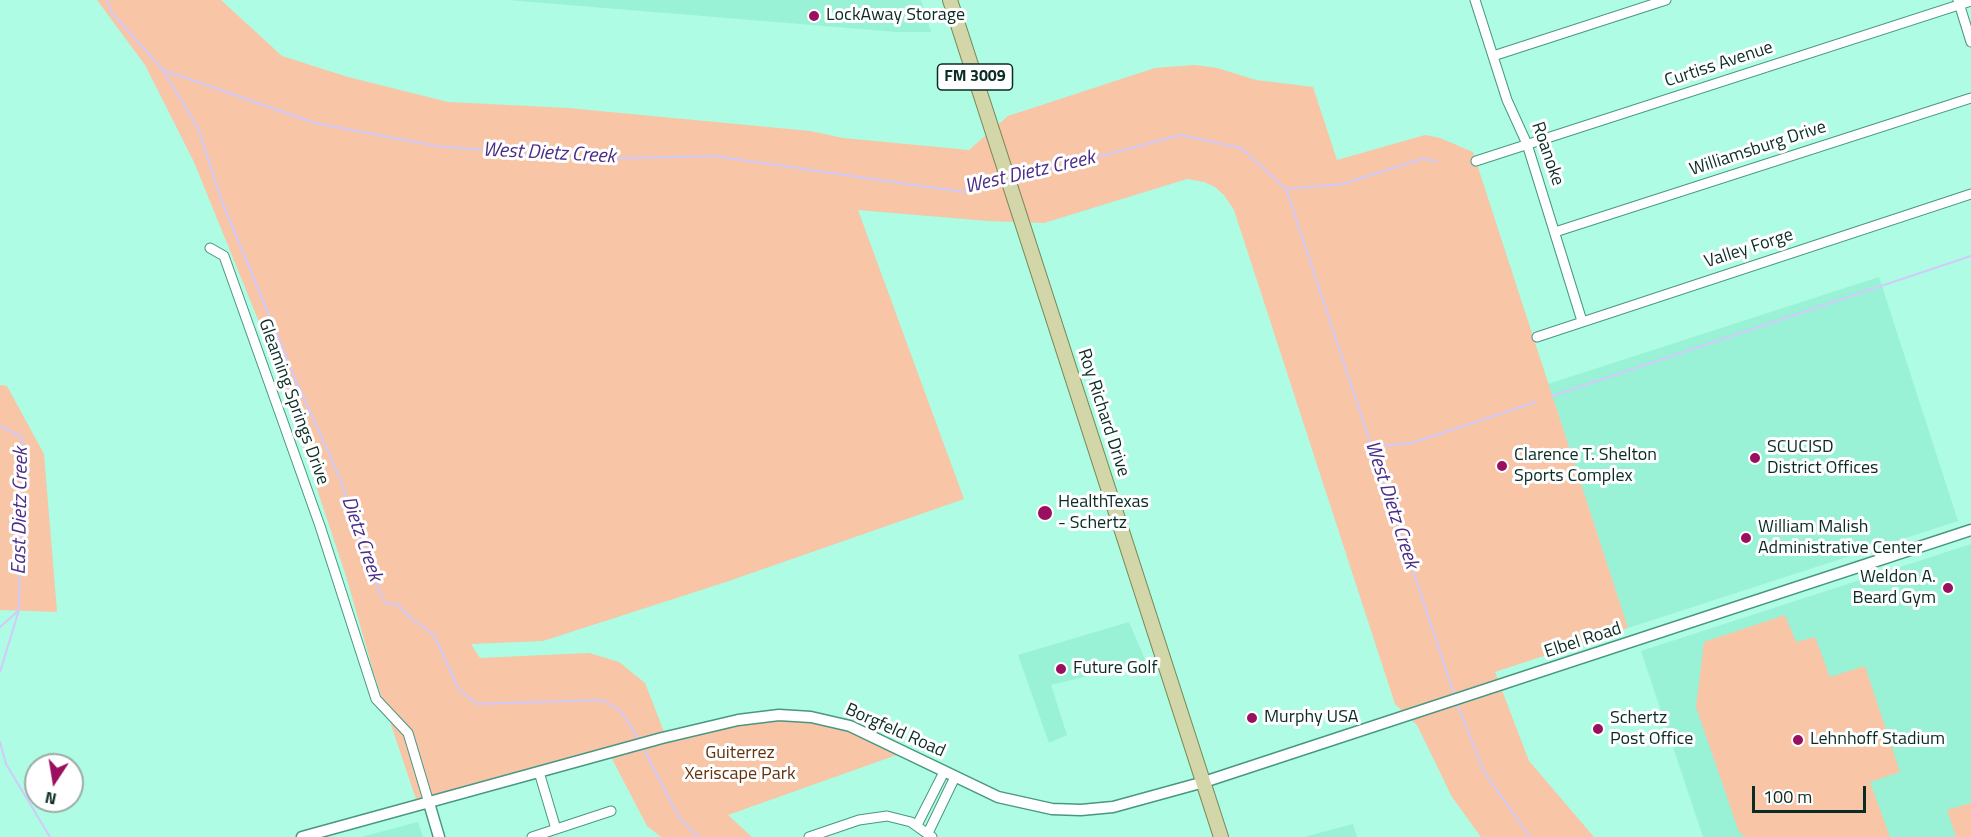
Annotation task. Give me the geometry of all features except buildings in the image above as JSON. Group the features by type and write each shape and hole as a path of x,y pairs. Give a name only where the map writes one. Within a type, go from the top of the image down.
{"main road":[{"name":"Roy Richard Drive","path":"950,0 1221,837"}],"street":[{"name":"Roanoke","path":"1475,0 1507,100 1527,144 1582,321"},
{"path":"1493,56 1666,0"},
{"name":"Curtiss Avenue","path":"1476,161 1958,2 1971,0"},
{"path":"1958,2 1971,42"},
{"name":"Williamsburg Drive","path":"1555,232 1971,98"},
{"name":"Valley Forge","path":"1537,337 1971,194"},
{"name":"Gleaming Springs Drive","path":"210,248 224,256 320,526 375,699 384,710 401,723 408,733 429,803"},
{"name":"Elbel Road","path":"1204,782 1971,530"},
{"name":"Borgfeld Road","path":"302,837 662,738 758,716 811,717 862,731 998,796 1052,809 1081,810 1129,804 1204,782"},
{"path":"538,772 556,829"},
{"path":"924,831 944,772"},
{"path":"924,831 955,777"},
{"path":"429,803 439,837"},
{"path":"532,837 611,811"},
{"path":"809,837 873,816 900,818 924,831"}],"shaded area":[{"name":"LockAway Storage","path":"508,0 921,0 931,32 897,32"},
{"name":"SCUCISD District Offices","path":"1879,277 1958,521 1628,628 1548,384"},
{"path":"1971,544 1971,837 1703,837 1641,651"},
{"path":"1129,622 1146,662 1051,685 1067,735 1049,743 1018,655"},
{"path":"418,822 423,837 361,837"},
{"path":"1353,824 1357,837 1304,837"}],"green space":[{"name":"Guiterrez Xeriscape Park","path":"97,0 221,0 282,56 348,77 448,102 568,108 810,131 843,138 969,150 1008,116 1155,68 1195,65 1217,68 1256,80 1313,87 1337,160 1425,135 1440,138 1473,152 1628,628 1495,672 1529,761 1594,837 1481,837 1452,797 1417,725 1395,704 1234,210 1224,195 1215,187 1187,179 1044,223 988,221 858,210 964,499 726,582 543,641 471,644 480,658 589,653 619,662 645,683 666,737 703,729 811,717 905,752 728,815 752,837 661,837 647,826 609,753 418,805 374,674 346,576 272,354 194,162 145,65"},
{"path":"0,385 7,386 44,454 57,612 0,610"},
{"name":"Lehnhoff Stadium","path":"1785,615 1796,642 1815,637 1830,677 1865,666 1900,772 1870,782 1890,837 1746,837 1739,832 1696,707 1704,642"},
{"path":"1971,803 1971,837 1956,837 1947,810"}],"waterway":[{"name":"West Dietz Creek","path":"107,0 111,12 163,70 315,123 436,146 586,159 714,156 963,192 1005,181"},
{"name":"Dietz Creek","path":"163,70 198,128 223,204 294,376 339,476 381,596 387,604 397,604 413,620 434,635 459,690 477,704 602,700 620,710 640,741"},
{"name":"West Dietz Creek","path":"1013,179 1181,135 1241,148 1286,189 1455,697"},
{"path":"1286,189 1342,184 1422,159 1437,161"},
{"path":"1552,396 1971,256"},
{"path":"1372,447 1412,443 1536,402"},
{"name":"East Dietz Creek","path":"0,426 22,437 19,610 0,672"},
{"path":"0,627 18,611"},
{"name":"West Dietz Creek","path":"1457,703 1484,772 1530,837"},
{"path":"0,742 6,764 50,837"},
{"name":"Dietz Creek","path":"642,746 680,819 699,837"}],"place":[{"name":"LockAway Storage","path":"814,16"},
{"name":"SCUCISD District Offices","path":"1755,458"},
{"name":"Clarence T. Shelton Sports Complex","path":"1502,466"},
{"name":"HealthTexas - Schertz","path":"1045,513"},
{"name":"William Malish Administrative Center","path":"1746,538"},
{"name":"Weldon A. Beard Gym","path":"1948,588"},
{"name":"Future Golf","path":"1061,669"},
{"name":"Murphy USA","path":"1252,718"},
{"name":"Schertz Post Office","path":"1598,729"},
{"name":"Lehnhoff Stadium","path":"1798,740"}]}
